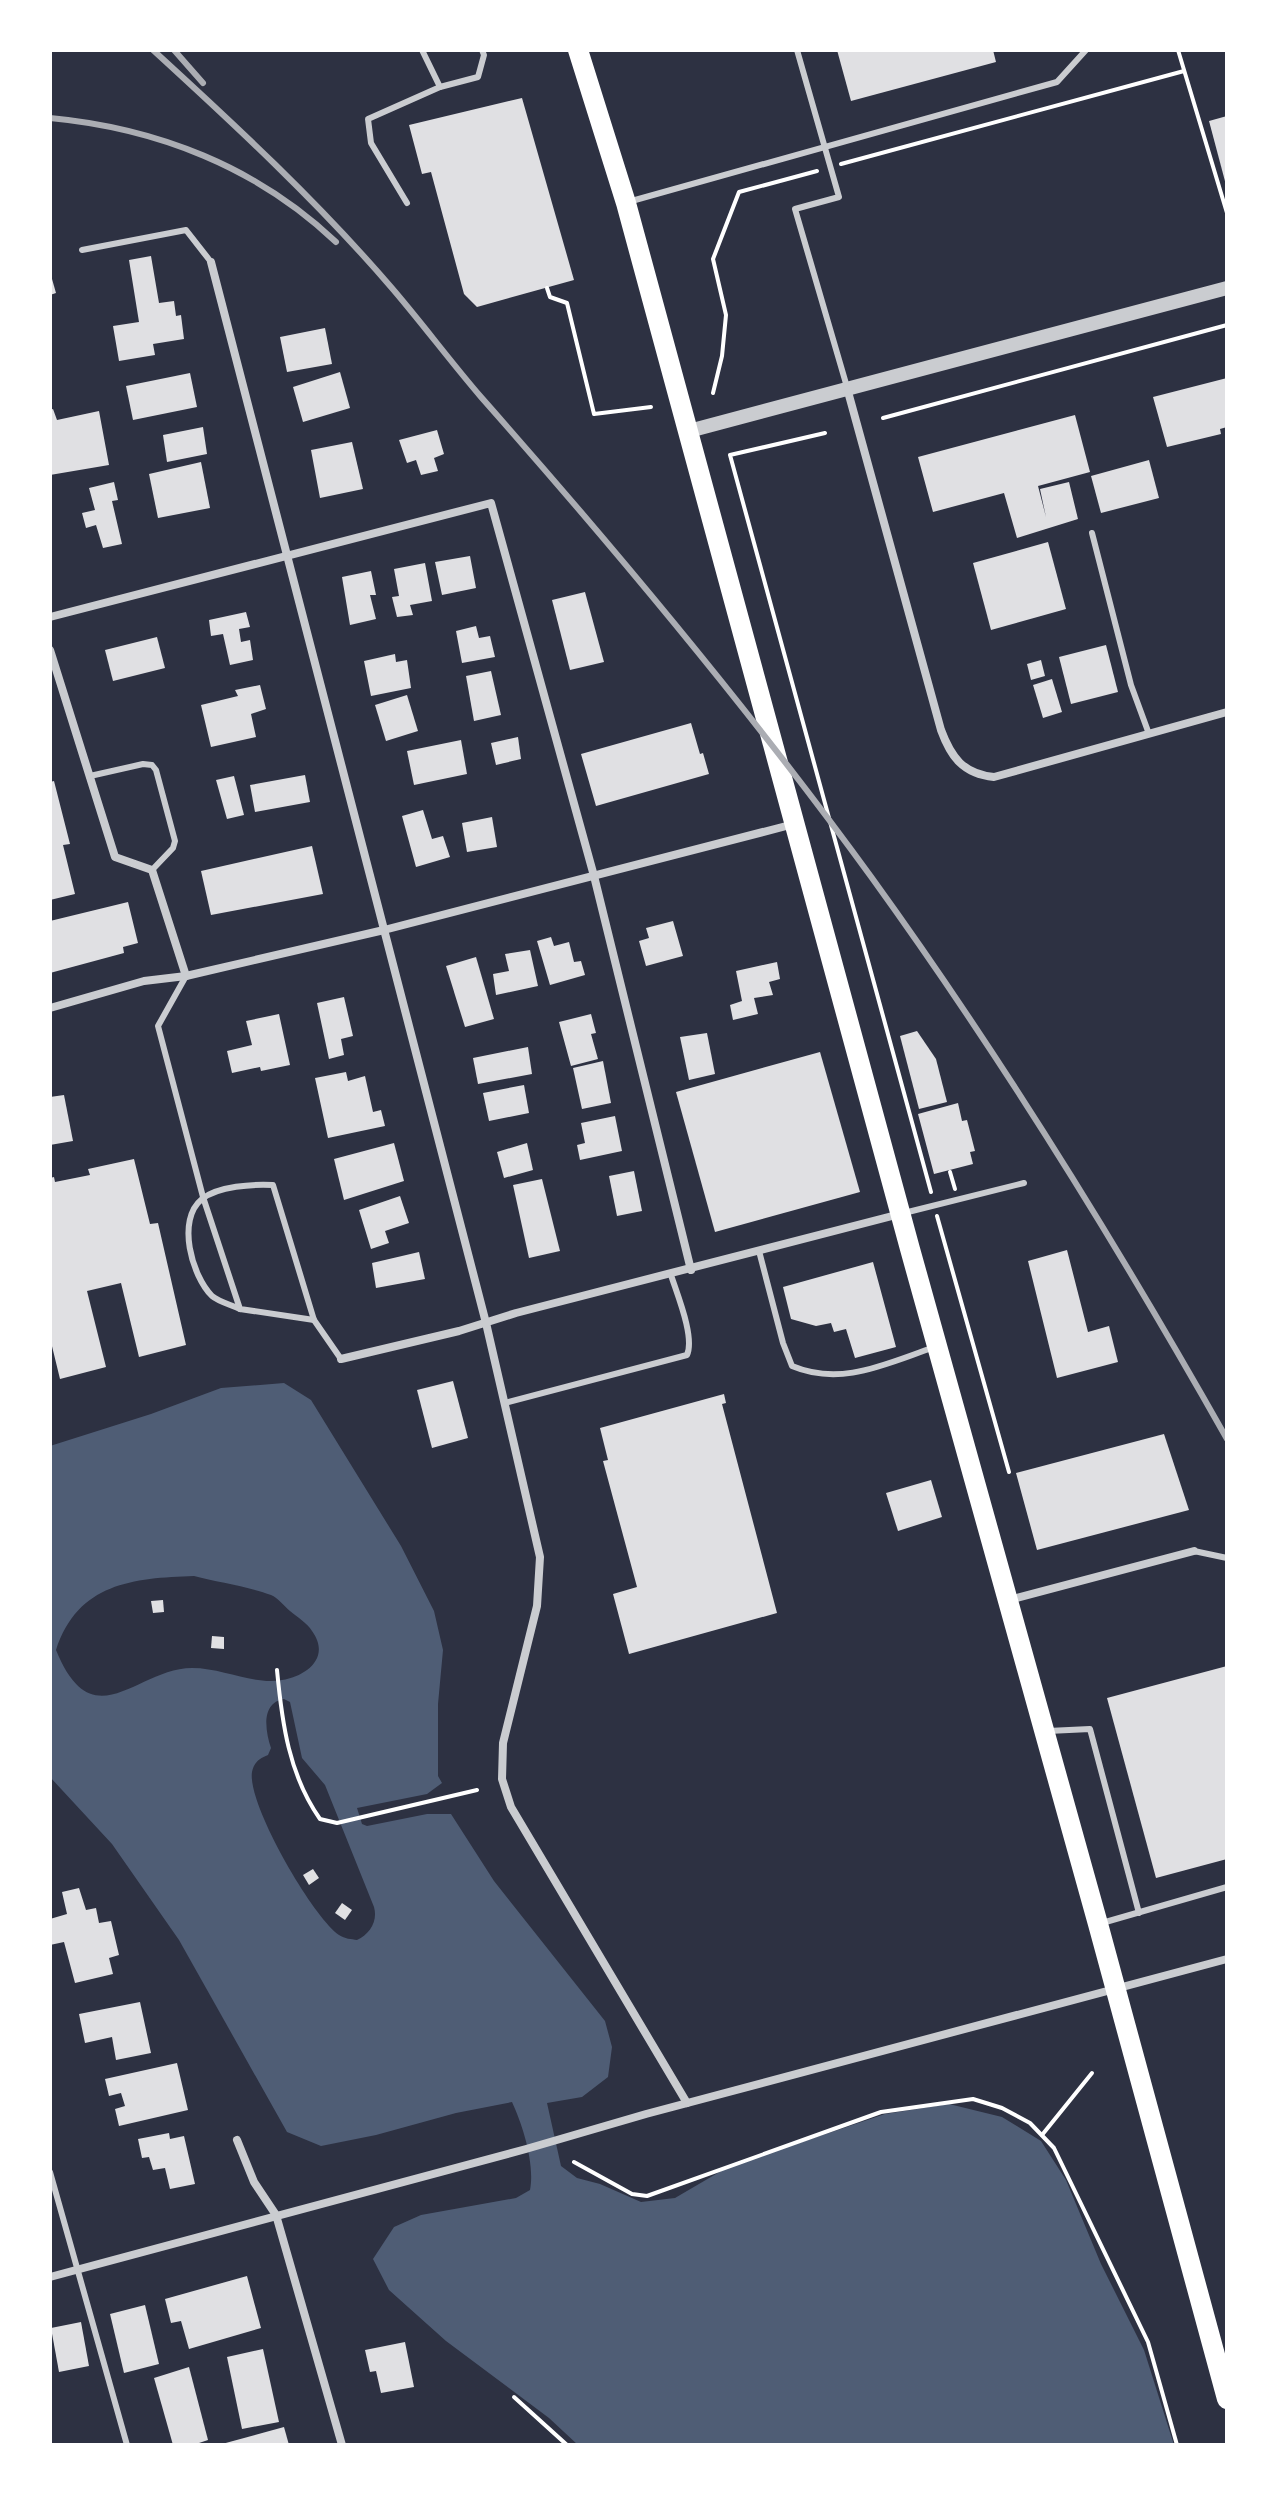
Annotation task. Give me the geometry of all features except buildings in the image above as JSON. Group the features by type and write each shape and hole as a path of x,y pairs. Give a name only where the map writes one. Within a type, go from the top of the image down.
{"highway":[{"path":"578,50 626,203 689,431 1227,2399"}],"street":[{"path":"211,262 486,1323 540,1557 537,1606 503,1743 502,1779 511,1807 687,2103"},
{"path":"689,431 1227,288"},
{"path":"847,387 941,730 949,751 962,767 979,775 994,777 1227,712"},
{"path":"50,617 491,503 594,876 691,1270"},
{"path":"50,650 115,857 152,870 186,976"},
{"path":"50,1008 144,981 186,976 384,930 795,824"},
{"path":"341,1359 901,1214"},
{"path":"1007,1600 1194,1551"},
{"path":"50,2277 1227,1959"},
{"path":"237,2140 254,2182 276,2215 342,2445"}],"lane":[{"path":"422,50 440,87"},
{"path":"407,203 371,143 368,119 440,87 478,77 484,55 482,50"},
{"path":"797,50 839,197 795,209 847,387"},
{"path":"626,203 1057,82 1086,50"},
{"path":"82,250 186,230 211,262"},
{"path":"1092,533 1131,685 1149,734"},
{"path":"90,776 143,764 152,765 156,770 175,841 173,848 152,870"},
{"path":"186,976 158,1026 203,1197 240,1309"},
{"path":"314,1320 240,1309 213,1297 191,1259 187,1240 197,1205 203,1197 249,1183 273,1185 314,1320 341,1359"},
{"path":"901,1214 1024,1183"},
{"path":"759,1251 792,1366 813,1375 857,1373 937,1347"},
{"path":"505,1403 687,1355 690,1348 688,1333 671,1275"},
{"path":"1194,1551 1227,1558"},
{"path":"1044,1731 1090,1729 1139,1913"},
{"path":"1098,1924 1227,1887"},
{"path":"50,2172 127,2445"}],"path":[{"path":"1178,50 1227,213"},
{"path":"713,393 722,356 726,315 713,259 739,192 1184,71"},
{"path":"547,288 550,297 567,303 594,414 651,407"},
{"path":"883,418 1227,325"},
{"path":"825,433 730,455 1009,1472"},
{"path":"950,1172 955,1189"},
{"path":"277,1670 291,1759 311,1806 320,1819 330,1824 337,1823 477,1790"},
{"path":"1042,2135 1092,2073"},
{"path":"574,2162 632,2194 647,2196 881,2112 973,2099 1016,2116 1030,2123 1054,2148 1148,2342 1177,2445"},
{"path":"514,2397 567,2445"}],"water":[{"path":"284,1383 311,1400 401,1546 434,1611 443,1650 438,1704 438,1776 442,1783 427,1794 357,1808 362,1824 367,1826 427,1814 451,1814 494,1881 605,2021 612,2047 608,2077 582,2097 547,2103 561,2166 577,2178 600,2184 641,2202 675,2198 728,2167 885,2114 949,2104 1002,2117 1041,2141 1066,2180 1101,2264 1144,2350 1174,2445 578,2445 549,2418 446,2341 389,2290 373,2259 394,2227 421,2215 516,2198 530,2190 527,2145 512,2102 321,2146 287,2132 179,1940 112,1844 50,1777 50,1446 221,1388","holes":["194,1576 276,1598 312,1631 319,1649 314,1664 291,1678 271,1681 204,1669 172,1671 117,1693 101,1696 85,1691 70,1677 56,1650 78,1610 93,1598 129,1583","284,1699 290,1702 302,1758 325,1785 374,1907 372,1926 357,1940 339,1935 327,1924 298,1884 270,1833 253,1787 254,1766 268,1755 271,1748 266,1726 268,1712 271,1706"]}],"railway":[{"path":"153,50 275,165 363,255 633,573 779,754 872,878 1013,1084 1144,1295 1227,1439"},
{"path":"174,50 203,83"},
{"path":"50,118 129,131 204,156 273,192 336,242"}]}
